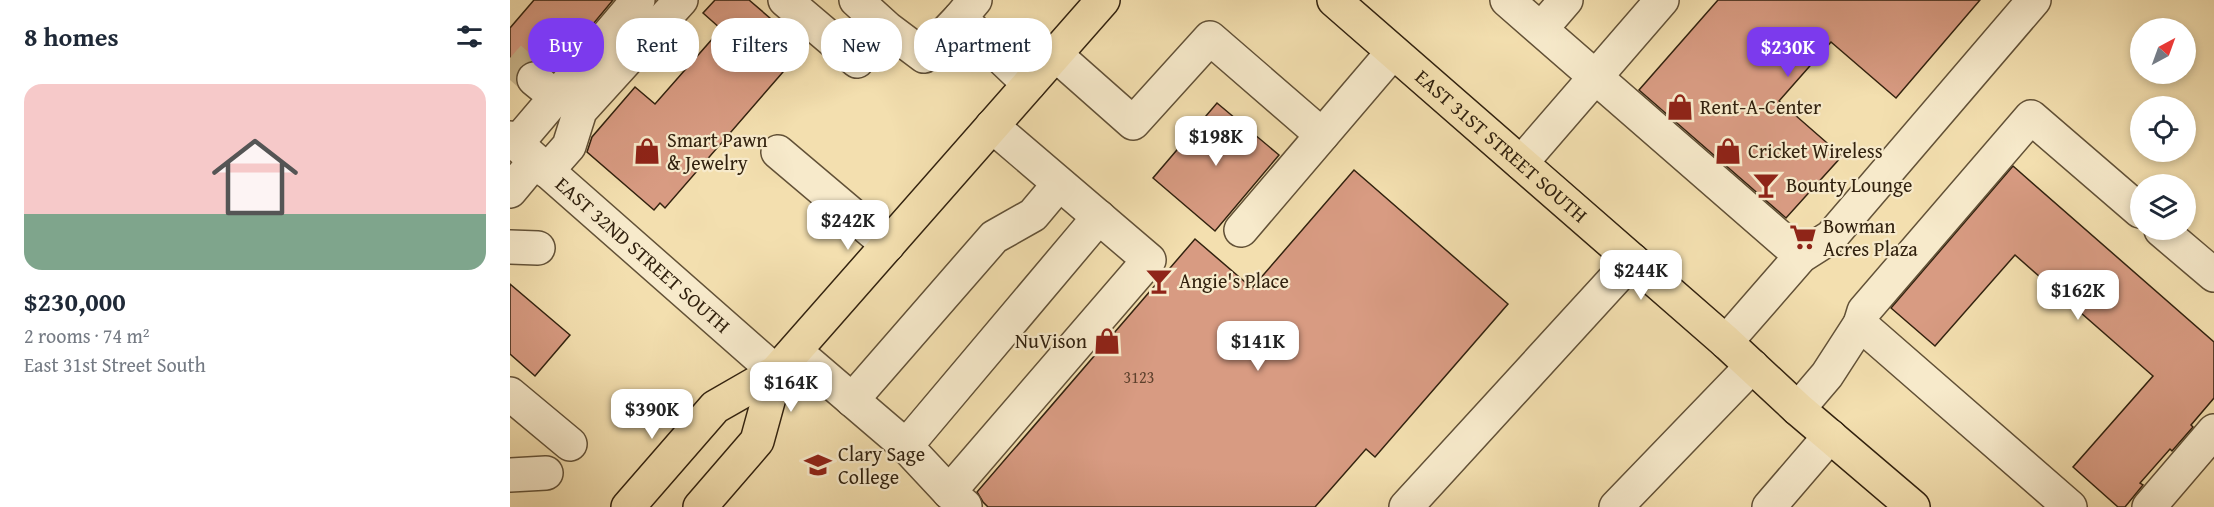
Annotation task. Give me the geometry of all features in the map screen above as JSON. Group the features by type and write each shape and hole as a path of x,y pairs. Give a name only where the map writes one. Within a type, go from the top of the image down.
{"main road":[{"path":"628,507 715,407 786,361 1102,0"},
{"name":"EAST 31ST STREET SOUTH","path":"1334,0 1912,507"},
{"path":"700,507 757,441 786,361"}],"street":[{"path":"510,190 527,153 545,88 638,0"},
{"path":"527,153 569,146 580,111 681,0"},
{"path":"785,0 821,31"},
{"path":"856,0 888,15 924,56 968,9 1029,84"},
{"path":"1507,0 1801,256"},
{"path":"1541,29 1566,0"},
{"path":"1521,163 1662,0"},
{"path":"1726,342 1801,256 1831,237 2034,0"},
{"path":"1055,54 1133,123 1210,38 1322,135"},
{"path":"1241,230 1393,52"},
{"path":"1798,409 1827,375 1860,324 1864,311 2031,117 2130,203"},
{"path":"957,500 1149,260 992,126"},
{"path":"778,152 888,245"},
{"name":"EAST 32ND STREET SOUTH","path":"527,153 786,361 852,400 906,446 957,500"},
{"path":"852,400 994,237 1033,215 1059,184"},
{"path":"906,446 1099,217"},
{"path":"2174,240 2214,275"},
{"path":"1406,507 1632,260"},
{"path":"1860,324 2070,507"},
{"path":"1616,507 1752,366"},
{"path":"510,394 570,444"},
{"path":"2149,507 2214,431"},
{"path":"1768,507 1830,436"},
{"path":"510,474 546,473"}],"building":[{"path":"534,0 613,0 598,18 528,18 528,61 519,68 516,83 510,77 510,28"},
{"path":"715,0 749,0 770,18 711,18 711,20 703,13"},
{"path":"1718,0 1980,0 1896,98 1831,42 1779,101 1842,156 1786,218 1639,90"},
{"path":"711,40 711,72 783,72 665,208 660,203 654,210 587,152 592,137 635,87 655,104 683,72 699,72 699,54"},
{"path":"1217,103 1279,155 1215,231 1153,178"},
{"path":"2013,166 2214,342 2214,398 2191,425 2193,427 2140,483 2143,485 2125,507 2118,507 2073,467 2153,376 2015,255 1935,346 1891,308"},
{"path":"1354,170 1508,304 1375,457 1366,449 1315,507 988,507 983,502 977,492 1195,239 1252,288"},
{"path":"510,284 570,335 535,376 510,354"}],"tunnel":[{"path":"510,58 534,79"}],"place":[{"name":"Rent-A-Center","path":"1680,107"},
{"name":"Smart Pawn & Jewelry","path":"647,151"},
{"name":"Cricket Wireless","path":"1728,151"},
{"name":"Bounty Lounge","path":"1766,185"},
{"name":"Bowman Acres Plaza","path":"1803,237"},
{"name":"Angie's Place","path":"1159,281"},
{"name":"NuVison","path":"1107,341"},
{"name":"Clary Sage College","path":"818,465"}]}
